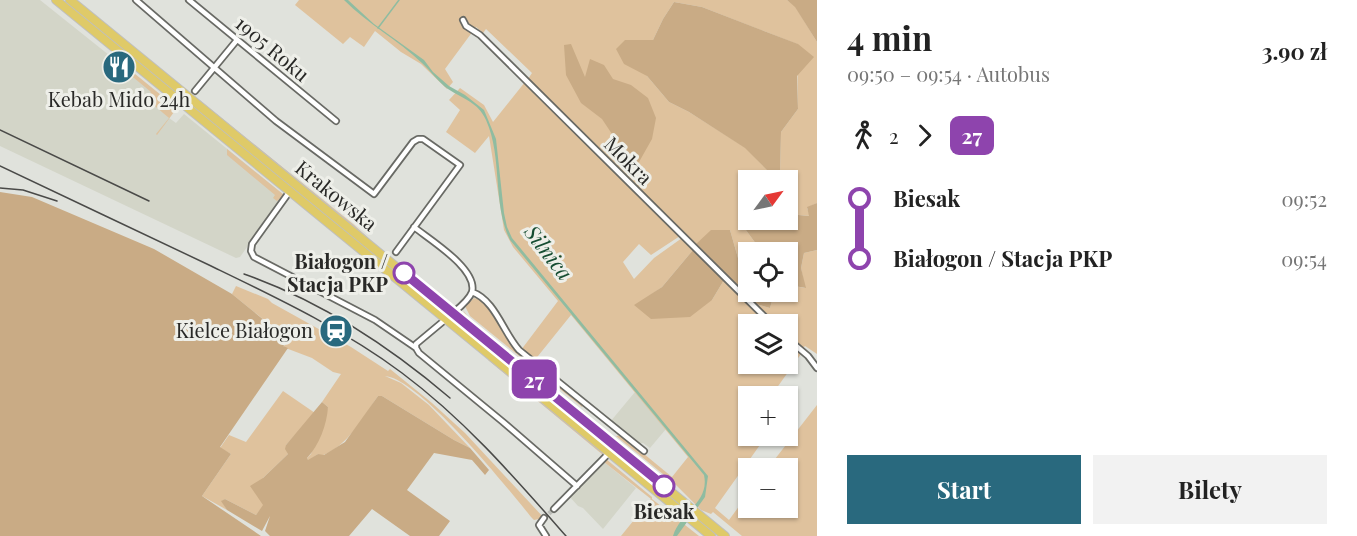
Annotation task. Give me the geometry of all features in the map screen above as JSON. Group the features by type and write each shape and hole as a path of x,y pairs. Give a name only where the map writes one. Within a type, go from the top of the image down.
{"main road":[{"name":"Krakowska","path":"56,0 290,191 609,441 695,517 711,536"},
{"name":"Krakowska","path":"70,0 450,316 609,452 686,509"},
{"name":"Krakowska","path":"695,517 725,536"}],"street":[{"path":"136,0 276,121 374,194 413,142 418,139 423,139 460,165 396,252"},
{"name":"1905 Roku","path":"189,0 336,121"},
{"name":"Mokra","path":"463,20 466,26 480,35 762,314"},
{"path":"195,91 237,40"},
{"name":"Krakowska","path":"290,191 252,244 251,251 254,257 375,320 416,348 419,353 577,486"},
{"path":"414,227 457,262 470,275 473,282 472,292 450,316 416,344 416,348"},
{"path":"472,292 484,298 519,350 644,452"},
{"path":"798,348 817,368"},
{"path":"609,441 618,430"},
{"path":"554,509 609,452"},
{"path":"544,518 539,525 546,536"}],"shaded area":[{"path":"0,0 40,0 154,91 169,118 176,123 184,114 284,195 240,257 236,258 0,146"},
{"path":"299,0 787,0 795,6 817,42 817,203 807,208 810,216 798,215 798,170 780,170 781,132 798,109 797,44 702,7 674,2 653,40 625,40 647,76 669,102 746,148 767,170 738,170 738,230 746,230 755,242 738,242 738,258 730,230 695,245 528,79 532,73 486,29 483,33 476,27 445,69 453,82 447,89 421,64 401,52 375,31 364,47 350,37 343,44 295,5"},
{"path":"344,0 348,0 374,24 424,60 433,72 449,86 484,110 496,139 504,213 512,238 708,476 705,497 677,536 673,536 677,528 703,493 704,475 510,240 501,211 491,135 483,114 470,102 444,86 413,55 363,17"},
{"path":"787,0 817,0 817,42 795,7"},
{"path":"674,2 702,7 798,44 814,57 797,76 798,109 781,132 780,170 767,170 745,148 689,112 669,102 647,76 624,64 616,49 625,40 653,40"},
{"path":"96,27 410,283 388,267"},
{"path":"571,44 585,77 590,59 604,65 613,79 631,85 648,98 656,118 652,139 639,162 625,161 618,143 602,119 581,103 566,75 564,45"},
{"path":"124,65 177,108 157,135 169,118 136,90 147,97 151,92 122,68"},
{"path":"161,69 353,224 374,243 161,71"},
{"path":"525,82 680,236 651,255 639,244 623,262 634,279 654,258 682,238 693,250 662,287 635,306 712,300 724,280 738,293 738,302 747,302 760,314 738,314 738,374 787,374 778,386 738,386 738,446 759,446 751,458 738,458 738,476 715,508 729,520 738,508 738,518 798,518 798,458 776,458 785,446 798,446 798,429 817,405 817,536 742,536 713,512 711,514 701,510 674,483 616,436 621,435 672,477 688,457 571,315 534,361 521,350 558,301 513,247 504,230 489,136 475,153 446,132 460,110 449,100 460,88 484,105 493,122"},
{"path":"227,149 284,195 277,201 273,198 275,195 227,155"},
{"path":"0,192 32,197 154,249 232,294 291,342 283,346 288,348 220,447 231,454 202,496 261,536 0,536"},
{"path":"817,203 817,250 804,253 801,268 806,288 798,287 798,242 755,242 746,230 798,230 798,215 809,216 807,207"},
{"path":"711,230 730,230 738,258 738,287 695,245"},
{"path":"693,250 724,280 712,300 690,317 651,319 634,305 662,287"},
{"path":"817,250 817,354 805,346 801,350 798,347 798,314 766,314 756,304 770,308 772,302 798,302 798,287 805,288 801,268 804,253"},
{"path":"236,286 268,299 388,371 390,369 465,433 544,518 534,520 462,436 419,395 400,382 385,376 401,383 429,405 470,448 382,396 378,396 347,439 331,451 321,456 318,454 308,461 307,458 311,454 328,407 322,402 341,374 333,372 312,358 283,347 290,341 232,294"},
{"path":"474,298 485,301 509,340 584,404 582,407 470,316 465,306"},
{"path":"754,302 772,302 770,308"},
{"path":"463,310 468,317 611,435 607,435 467,318"},
{"path":"460,326 513,366 618,452 616,454"},
{"path":"488,360 603,452 603,455"},
{"path":"283,391 315,413 286,445 288,454 263,478 264,505 256,515 225,499 222,501 227,510 202,496 231,454 220,448 229,435 246,442"},
{"path":"635,392 666,429 650,448 643,443 637,444 610,422"},
{"path":"378,396 382,396 470,448 489,470 485,475 472,460 434,453 407,490 450,521 439,536 410,536 372,509 349,536 270,536 265,531 270,516 262,531 227,510 221,501 225,499 256,515 263,505 250,486 263,478 288,454 285,449 286,445 322,402 328,407 326,420 319,441 307,458 308,460 318,454 324,455 345,442"},
{"path":"606,459 699,536 621,536 651,499 604,462"},
{"path":"604,462 636,488 603,529 569,496"}],"waterway":[{"path":"378,28 399,0"}],"tunnel":[{"path":"544,518 554,509"}],"railway":[{"path":"0,130 149,201"},
{"path":"0,166 284,302 379,357 425,391 468,430 566,536"},
{"path":"0,188 23,190 57,201"},
{"path":"244,274 327,311 403,360 450,398"}],"bus line":[{"name":"27","path":"404,273 664,486"}],"place":[{"name":"Kebab Mido 24h","path":"119,67"},
{"name":"Białogon / Stacja PKP","path":"404,273"},
{"name":"Kielce Białogon","path":"336,331"},
{"name":"Biesak","path":"664,486"}],"water label":[{"name":"Silnica","path":"548,253"}]}
